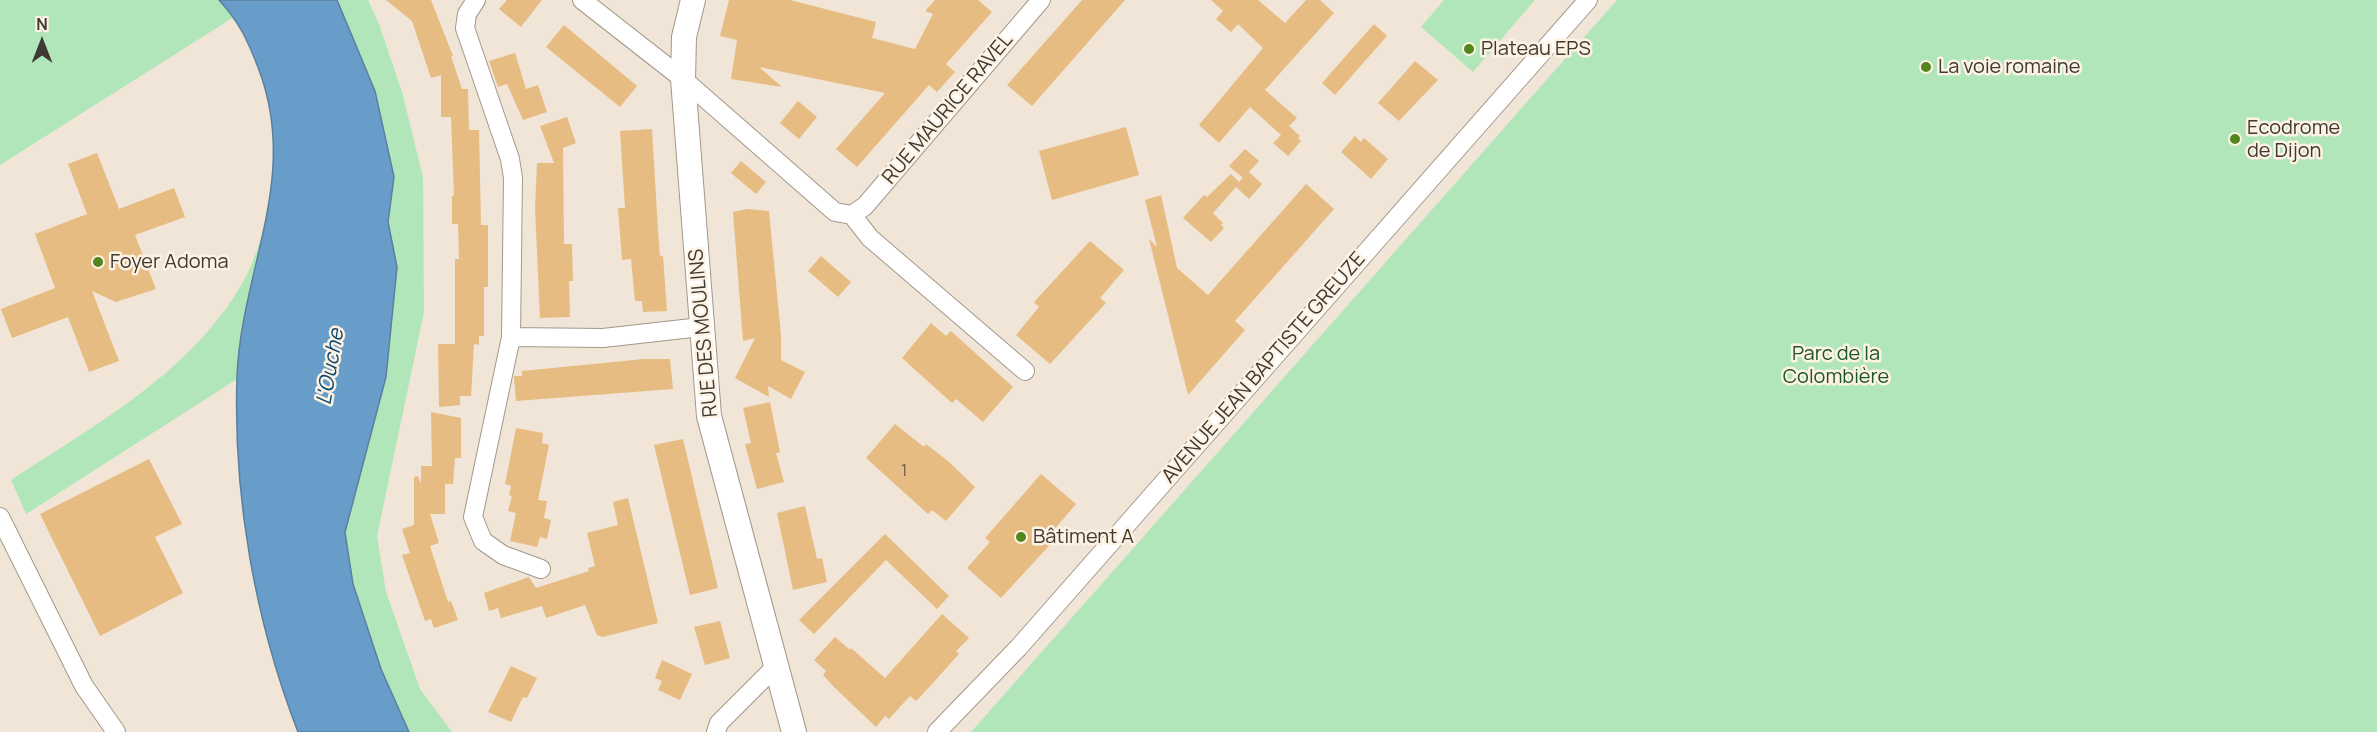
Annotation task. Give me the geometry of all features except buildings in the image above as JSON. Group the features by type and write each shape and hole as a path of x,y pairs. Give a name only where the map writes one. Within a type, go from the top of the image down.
{"street":[{"path":"476,0 467,14 465,28 510,159 513,177 511,337 473,517 483,541 503,555 541,569"},
{"path":"582,0 683,80 835,212 852,215 870,238 1025,371"},
{"name":"RUE DES MOULINS","path":"693,0 684,37 683,80 709,416 794,732"},
{"name":"RUE MAURICE RAVEL","path":"852,215 865,206 1041,0"},
{"name":"AVENUE JEAN BAPTISTE GREUZE","path":"937,732 1027,638 1587,0"},
{"path":"511,337 603,338 702,327"},
{"path":"0,517 84,686 116,732"},
{"path":"716,732 719,723 776,666"},
{"name":"RUE DES MOULINS","path":"785,693 813,732"}],"green space":[{"path":"0,0 219,0 234,17 0,165"},
{"path":"337,0 368,0 379,24 402,92 423,177 424,312 377,536 386,592 420,689 452,732 409,732 381,669 353,584 345,532 386,377 397,267 388,222 394,177 375,91"},
{"name":"Plateau EPS","path":"1444,0 1535,0 1473,72 1421,27"},
{"name":"Parc de la Colombière","path":"1617,0 2377,0 2377,732 971,732"},
{"path":"267,216 247,303 237,379 26,514 11,480 140,394 198,342 223,312 244,280 255,257"}],"water":[{"name":"L'Ouche","path":"219,0 337,0 375,91 394,177 388,222 397,267 386,377 345,532 353,584 381,669 409,732 298,732 270,647 259,603 243,513 237,422 237,377 241,338 271,187 273,149 270,110 251,50 233,17"}],"place":[{"name":"Plateau EPS","path":"1469,49"},
{"name":"La voie romaine","path":"1926,67"},
{"name":"Ecodrome de Dijon","path":"2235,139"},
{"name":"Foyer Adoma","path":"98,262"},
{"name":"Bâtiment A","path":"1021,537"}]}
